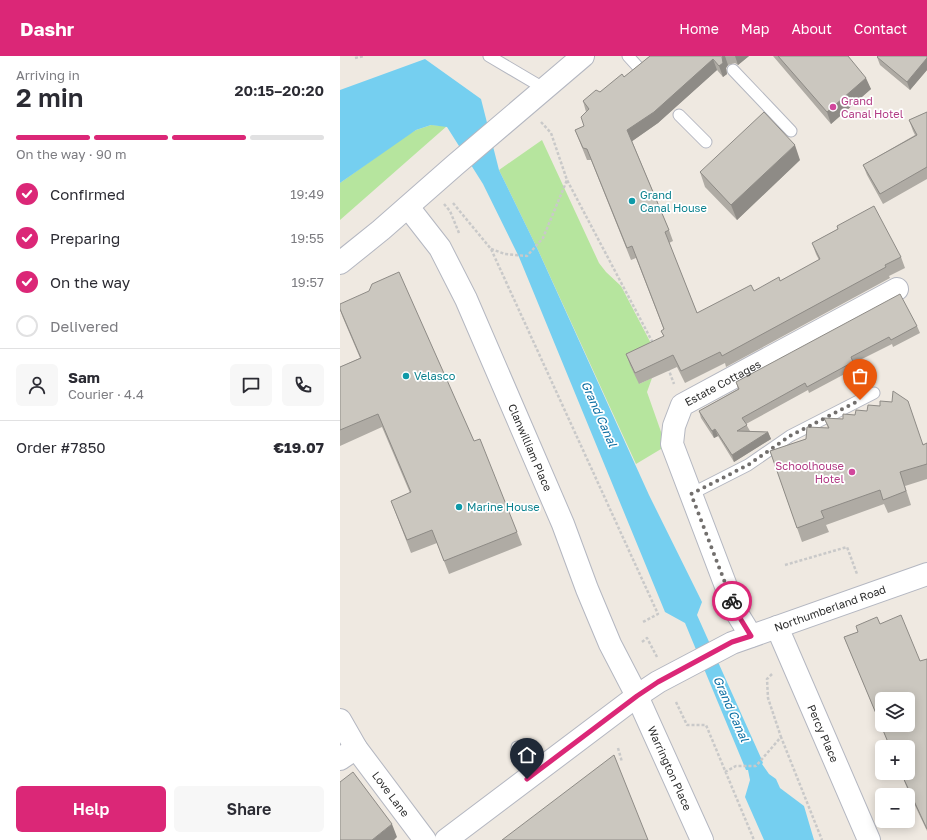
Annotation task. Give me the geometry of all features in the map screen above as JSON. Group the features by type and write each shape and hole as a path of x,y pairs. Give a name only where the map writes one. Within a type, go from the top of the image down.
{"street":[{"path":"340,263 408,207 455,165 584,56"},
{"name":"Clanwilliam Place","path":"408,207 440,248 466,299 563,524 604,631 637,696"},
{"name":"Estate Cottages","path":"742,639 735,610 672,444 674,426 682,405 897,289"},
{"name":"Northumberland Road","path":"446,840 637,696 658,682 742,639 927,574"},
{"name":"Percy Place","path":"777,627 869,840"},
{"name":"Warrington Place","path":"637,696 702,840"},
{"name":"Love Lane","path":"340,720 348,753 425,840"}],"lane":[{"path":"489,56 545,89"},
{"path":"628,56 638,67"},
{"path":"734,70 791,132"},
{"path":"679,115 706,142"},
{"path":"691,494 748,465 790,436 874,393"},
{"path":"517,747 539,770"}],"path":[{"path":"355,58 364,56"},
{"path":"525,106 551,133 567,180 657,350"},
{"path":"491,249 505,254 528,256 543,238 567,180"},
{"path":"453,203 491,249 658,614 643,622"},
{"path":"664,363 682,405"},
{"path":"785,565 847,547 864,596"},
{"path":"642,642 647,638 657,657"},
{"path":"789,656 767,679 768,698 781,737 822,840"},
{"path":"676,702 687,726 706,725 754,840"},
{"path":"726,772 736,766 756,766 768,750 781,737"},
{"path":"618,748 622,762"}],"green space":[{"path":"431,125 447,126 340,220 340,183 404,137 416,130"},
{"path":"542,140 599,263 621,286 656,353 639,384 652,378 647,392 666,446 636,464 538,250 499,170"}],"water":[{"name":"Grand Canal","path":"425,59 481,99 499,170 538,250 649,495 702,602 697,615 761,758 762,764 769,774 776,779 780,788 804,806 814,840 764,840 745,797 750,780 748,770 746,770 685,623 665,612 519,257 483,184 447,127 431,125 416,130 340,183 340,90"}],"building":[{"path":"650,56 723,56 723,63 719,66 713,59 654,112 627,130 669,230 665,232 697,313 751,285 754,291 779,277 780,281 820,259 812,243 838,229 837,226 874,206 901,257 885,265 886,267 722,356 720,352 681,371 673,355 635,373 626,354 664,336 661,331 664,329 632,246 627,248 587,149 583,148 575,130 584,126 581,117 589,109 583,101 596,90 600,92 622,74 624,77"},
{"name":"Grand Canal Hotel","path":"778,56 848,56 866,78 827,112"},
{"path":"927,56 927,58 907,82 877,57"},
{"path":"764,112 795,145 731,205 700,172"},
{"path":"927,112 927,167 880,194 863,165 917,135 909,120"},
{"path":"399,272 474,441 480,439 517,532 444,561 432,530 407,540 391,501 411,492 378,414 340,430 340,367 361,358 340,309 340,304 369,291 372,284"},
{"path":"900,294 917,326 891,340 889,337 851,357 853,362 807,387 805,383 742,418 747,425 737,431 768,432 732,455 715,429 712,431 699,411 739,389 736,382"},
{"name":"Schoolhouse Hotel","path":"893,391 908,401 923,445 927,443 927,464 900,472 906,491 883,500 880,490 821,511 824,518 797,528 770,451 806,439 807,427 829,428 824,418 843,419 843,414 855,415 856,410 867,411 868,405 880,406 880,401 892,402"},
{"path":"901,615 920,661 927,659 927,829 915,803 915,788 908,788 904,780 915,780 915,740 887,740 884,732 915,732 915,692 875,692 875,711 844,637 858,632 856,626 877,617 880,624"},
{"path":"614,755 648,840 502,840"},
{"path":"353,772 392,824 372,840 340,840 340,782"}],"way so far":[{"path":"732,601 691,494 748,465 790,436 860,400"}],"place":[{"name":"Grand Canal Hotel","path":"833,107"},
{"name":"Grand Canal House","path":"632,201"},
{"name":"Velasco","path":"406,376"},
{"name":"Schoolhouse Hotel","path":"852,472"},
{"name":"Marine House","path":"459,507"}],"route":[{"path":"527,779 637,696 658,682 732,642 751,636 735,610 732,601"}]}
